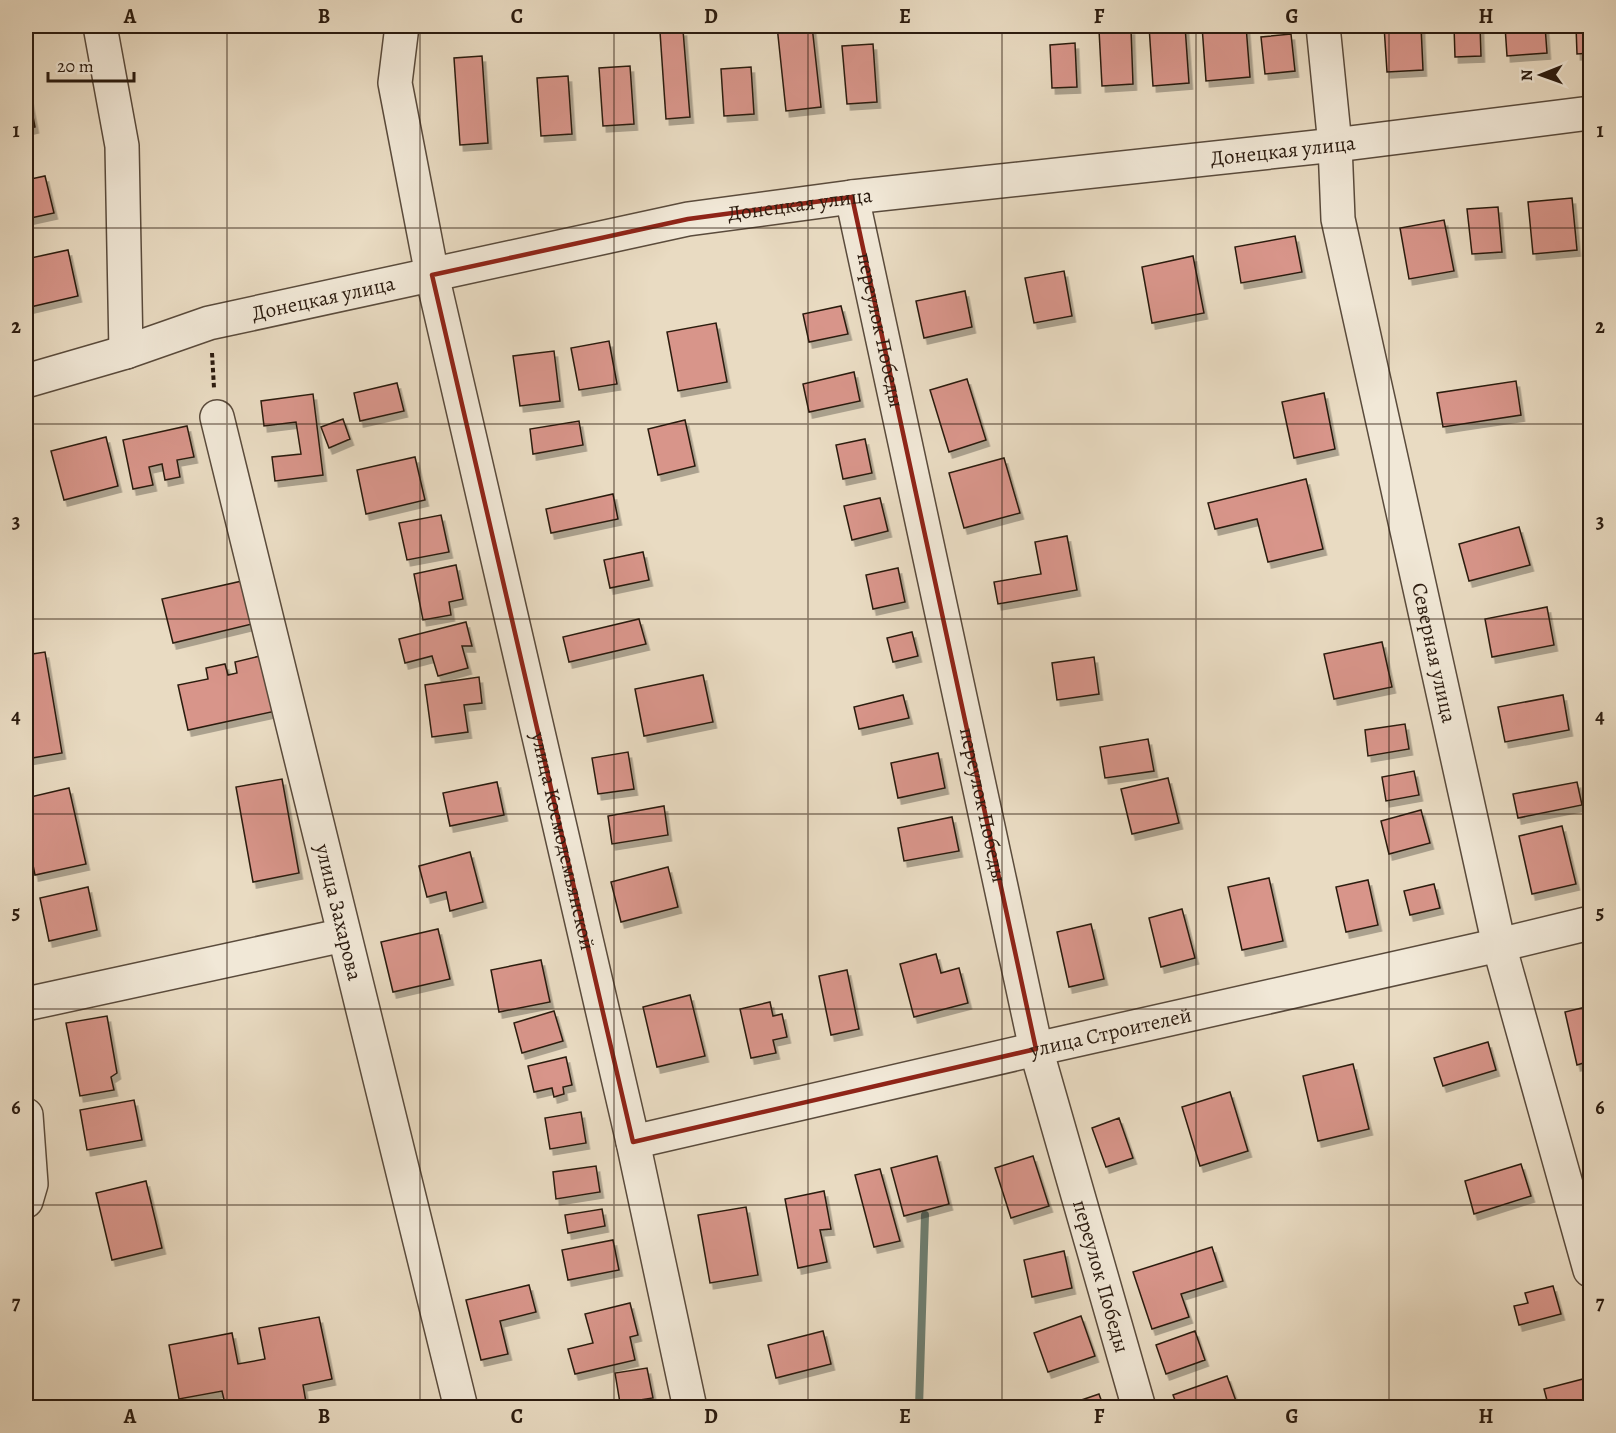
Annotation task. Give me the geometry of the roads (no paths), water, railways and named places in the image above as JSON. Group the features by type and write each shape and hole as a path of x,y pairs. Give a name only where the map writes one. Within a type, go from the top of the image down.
{"street":[{"path":"100,26 122,146 126,352"},
{"name":"улица Космодемьянской","path":"402,26 395,83 432,275 633,1142 690,1407"},
{"name":"Северная улица","path":"1323,26 1335,146 1338,219 1499,945 1590,1270"},
{"name":"Донецкая улица","path":"26,381 126,352 209,323 688,219 852,198 1335,146 1590,113"},
{"name":"переулок Победы","path":"852,198 1036,1048 1139,1407"},
{"name":"улица Захарова","path":"217,417 461,1407"},
{"name":"улица Строителей","path":"633,1142 1590,923"},
{"path":"26,1004 344,935"},
{"path":"26,1115 31,1184 26,1201"}],"waterway":[{"path":"919,1408 925,1215"}]}
